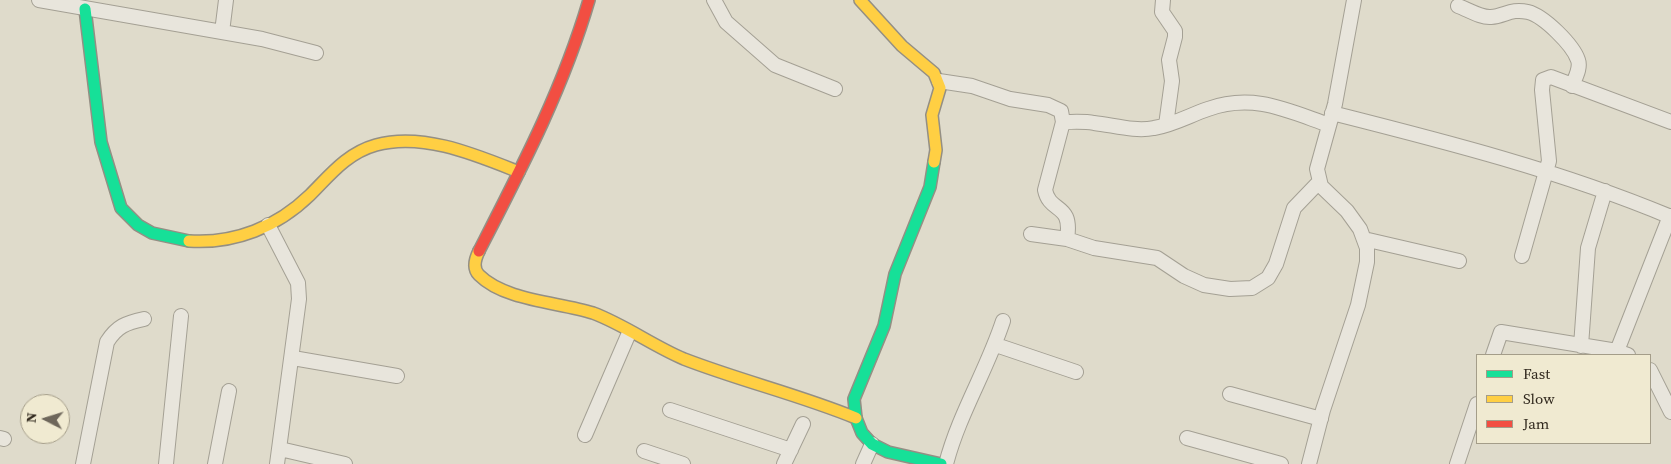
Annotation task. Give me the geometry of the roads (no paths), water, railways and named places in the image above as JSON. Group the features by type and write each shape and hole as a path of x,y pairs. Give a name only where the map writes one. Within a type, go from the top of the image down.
{"street":[{"path":"39,0 262,39 316,53"},
{"path":"222,32 226,0"},
{"path":"589,0 584,20 555,98 477,255 474,267 476,273 498,288 520,298 588,312 663,350 717,370 825,405 856,418"},
{"path":"714,0 726,22 775,66 834,89"},
{"path":"860,0 902,46 934,72 940,88 932,115 936,150 930,187 895,274 884,326 854,399 856,418 862,433 872,444 888,452 941,464"},
{"path":"1163,0 1162,12 1175,31 1169,60 1172,81 1166,125"},
{"path":"1309,464 1365,278 1367,248 1360,229 1347,211 1326,192 1319,182 1317,169 1330,119 1354,0"},
{"path":"1458,6 1485,17 1492,17 1510,11 1528,12 1541,18 1568,44 1578,60 1579,66 1572,86"},
{"path":"85,9 98,127 107,170 122,210 145,232 175,240 202,242 221,242 241,238 268,225 306,199 333,169 354,154 376,145 408,142 431,145 481,156 519,172"},
{"path":"1522,256 1549,160 1542,83 1547,77 1671,122"},
{"path":"939,82 972,86 1010,99 1048,105 1061,112 1063,122 1045,190 1047,196 1067,217 1070,224 1068,239"},
{"path":"1063,122 1092,122 1152,129 1209,108 1232,102 1250,101 1485,152 1605,191 1671,216 1622,353 1501,332 1492,354"},
{"path":"1031,234 1068,239 1094,248 1158,258 1184,276 1204,285 1230,289 1252,288 1268,278 1276,264 1294,208 1319,182"},
{"path":"1582,346 1588,248 1605,191"},
{"path":"268,225 298,283 300,298 277,464"},
{"path":"1364,239 1459,261"},
{"path":"166,464 181,316"},
{"path":"83,464 107,342 114,331 124,324 144,319"},
{"path":"946,464 954,434 996,345 1003,322"},
{"path":"584,435 629,333"},
{"path":"996,345 1076,372"},
{"path":"292,358 397,376"},
{"path":"1651,372 1671,412"},
{"path":"216,464 229,391"},
{"path":"1230,394 1321,419"},
{"path":"1457,464 1476,407"},
{"path":"670,410 791,450"},
{"path":"784,464 803,424"},
{"path":"1186,438 1281,464"},
{"path":"863,464 872,444"},
{"path":"280,449 345,464"},
{"path":"644,451 683,464"}]}
